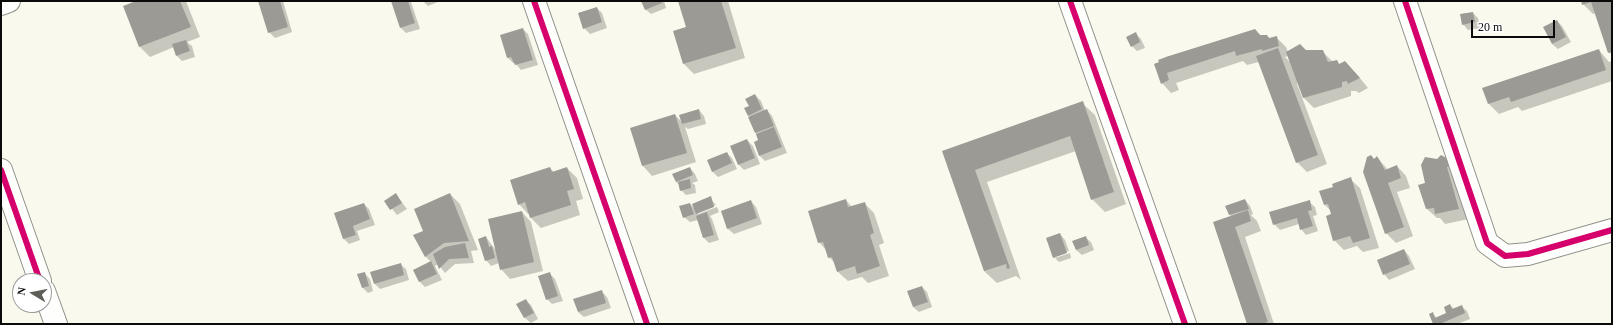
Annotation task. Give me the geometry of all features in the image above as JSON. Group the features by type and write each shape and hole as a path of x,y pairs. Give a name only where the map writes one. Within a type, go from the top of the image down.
{"street":[{"path":"1,4 9,1"},
{"path":"534,1 647,324"},
{"path":"1070,1 1185,324"},
{"path":"1404,1 1487,243 1505,256 1528,254 1612,230"},
{"path":"1,170 7,204 37,273"},
{"path":"52,313 56,324"}],"building":[{"path":"136,1 180,1 191,27 139,47 123,6"},
{"path":"258,1 280,1 288,27 268,33"},
{"path":"391,1 408,1 415,23 400,28"},
{"path":"641,1 661,1 662,3 645,10"},
{"path":"678,1 721,1 736,48 683,64 673,31 686,27"},
{"path":"1581,1 1612,1 1612,52 1608,53 1591,2 1582,5"},
{"path":"597,7 602,22 583,29 578,13"},
{"path":"1473,12 1475,22 1462,25 1460,14"},
{"path":"1557,20 1566,37 1552,44 1543,27"},
{"path":"523,28 533,60 515,65 511,57 507,58 500,35"},
{"path":"1255,29 1260,35 1267,35 1269,38 1277,36 1279,46 1236,56 1235,51 1167,73 1169,80 1161,84 1154,64 1159,62 1158,60"},
{"path":"1136,32 1140,42 1131,47 1126,37"},
{"path":"186,40 190,51 176,56 172,44"},
{"path":"1300,44 1306,50 1323,50 1328,62 1337,60 1339,64 1345,61 1360,78 1348,84 1347,81 1342,82 1342,87 1303,98 1286,52"},
{"path":"1278,48 1318,155 1296,163 1256,56"},
{"path":"1599,49 1606,70 1511,102 1509,97 1488,104 1482,88"},
{"path":"755,94 762,109 748,116 744,108 749,106 745,99"},
{"path":"1083,101 1114,192 1091,200 1070,136 975,170 1010,268 1007,269 1006,264 984,271 942,151"},
{"path":"699,109 701,119 682,124 679,115"},
{"path":"767,109 774,126 755,133 748,117"},
{"path":"675,114 687,153 642,166 630,128"},
{"path":"774,127 782,147 759,156 754,142 758,140 756,134"},
{"path":"747,139 755,158 738,165 730,146"},
{"path":"727,152 732,163 712,172 707,160"},
{"path":"1371,155 1374,159 1377,156 1385,170 1397,165 1401,178 1388,183 1404,227 1385,234 1363,172 1367,157"},
{"path":"1441,155 1454,162 1454,164 1447,167 1459,209 1435,214 1434,208 1426,209 1418,185 1425,183 1421,165 1425,157 1437,159"},
{"path":"550,167 552,172 567,167 574,189 567,191 571,205 530,218 525,202 518,205 510,180"},
{"path":"690,167 693,175 676,182 672,174"},
{"path":"1351,177 1370,238 1353,243 1350,236 1333,241 1326,216 1331,214 1328,204 1324,205 1319,191 1333,187 1332,184"},
{"path":"690,179 691,188 680,191 678,182"},
{"path":"396,193 402,203 390,210 384,201"},
{"path":"450,193 469,241 444,243 425,257 413,235 423,231 414,209"},
{"path":"711,196 714,207 696,214 692,204"},
{"path":"846,199 848,207 865,202 874,233 870,235 880,266 857,274 855,266 837,272 832,257 828,258 823,242 818,243 808,211"},
{"path":"1245,199 1249,209 1229,215 1225,206"},
{"path":"751,200 757,218 727,229 721,211"},
{"path":"1310,200 1312,210 1308,211 1313,226 1300,230 1297,218 1273,225 1269,212"},
{"path":"364,203 370,219 353,226 356,235 343,239 334,213"},
{"path":"690,203 694,214 683,218 679,206"},
{"path":"1248,210 1251,221 1235,227 1268,322 1261,324 1247,324 1213,222"},
{"path":"522,211 534,262 500,270 488,219"},
{"path":"707,212 714,235 703,238 696,216"},
{"path":"1060,233 1067,253 1053,258 1046,238"},
{"path":"486,236 489,247 492,246 495,258 485,261 478,239"},
{"path":"1086,236 1089,245 1076,250 1072,241"},
{"path":"465,243 469,258 449,259 439,269 433,254 445,247"},
{"path":"1404,249 1410,264 1383,275 1377,260"},
{"path":"431,261 437,274 419,282 413,270"},
{"path":"401,263 404,275 374,284 370,272"},
{"path":"365,272 369,286 362,288 357,274"},
{"path":"550,272 558,296 546,300 538,276"},
{"path":"922,286 928,302 913,307 907,291"},
{"path":"602,290 606,303 578,312 573,299"},
{"path":"526,299 534,313 524,318 516,304"},
{"path":"1450,304 1452,309 1462,305 1465,313 1440,324 1433,324 1429,314 1433,312 1435,318 1446,313 1444,307"}],"cycle path":[{"path":"534,1 647,324"},
{"path":"1070,1 1185,324"},
{"path":"1405,1 1487,243 1505,256 1528,254 1612,230"},
{"path":"1,170 37,273"}]}
